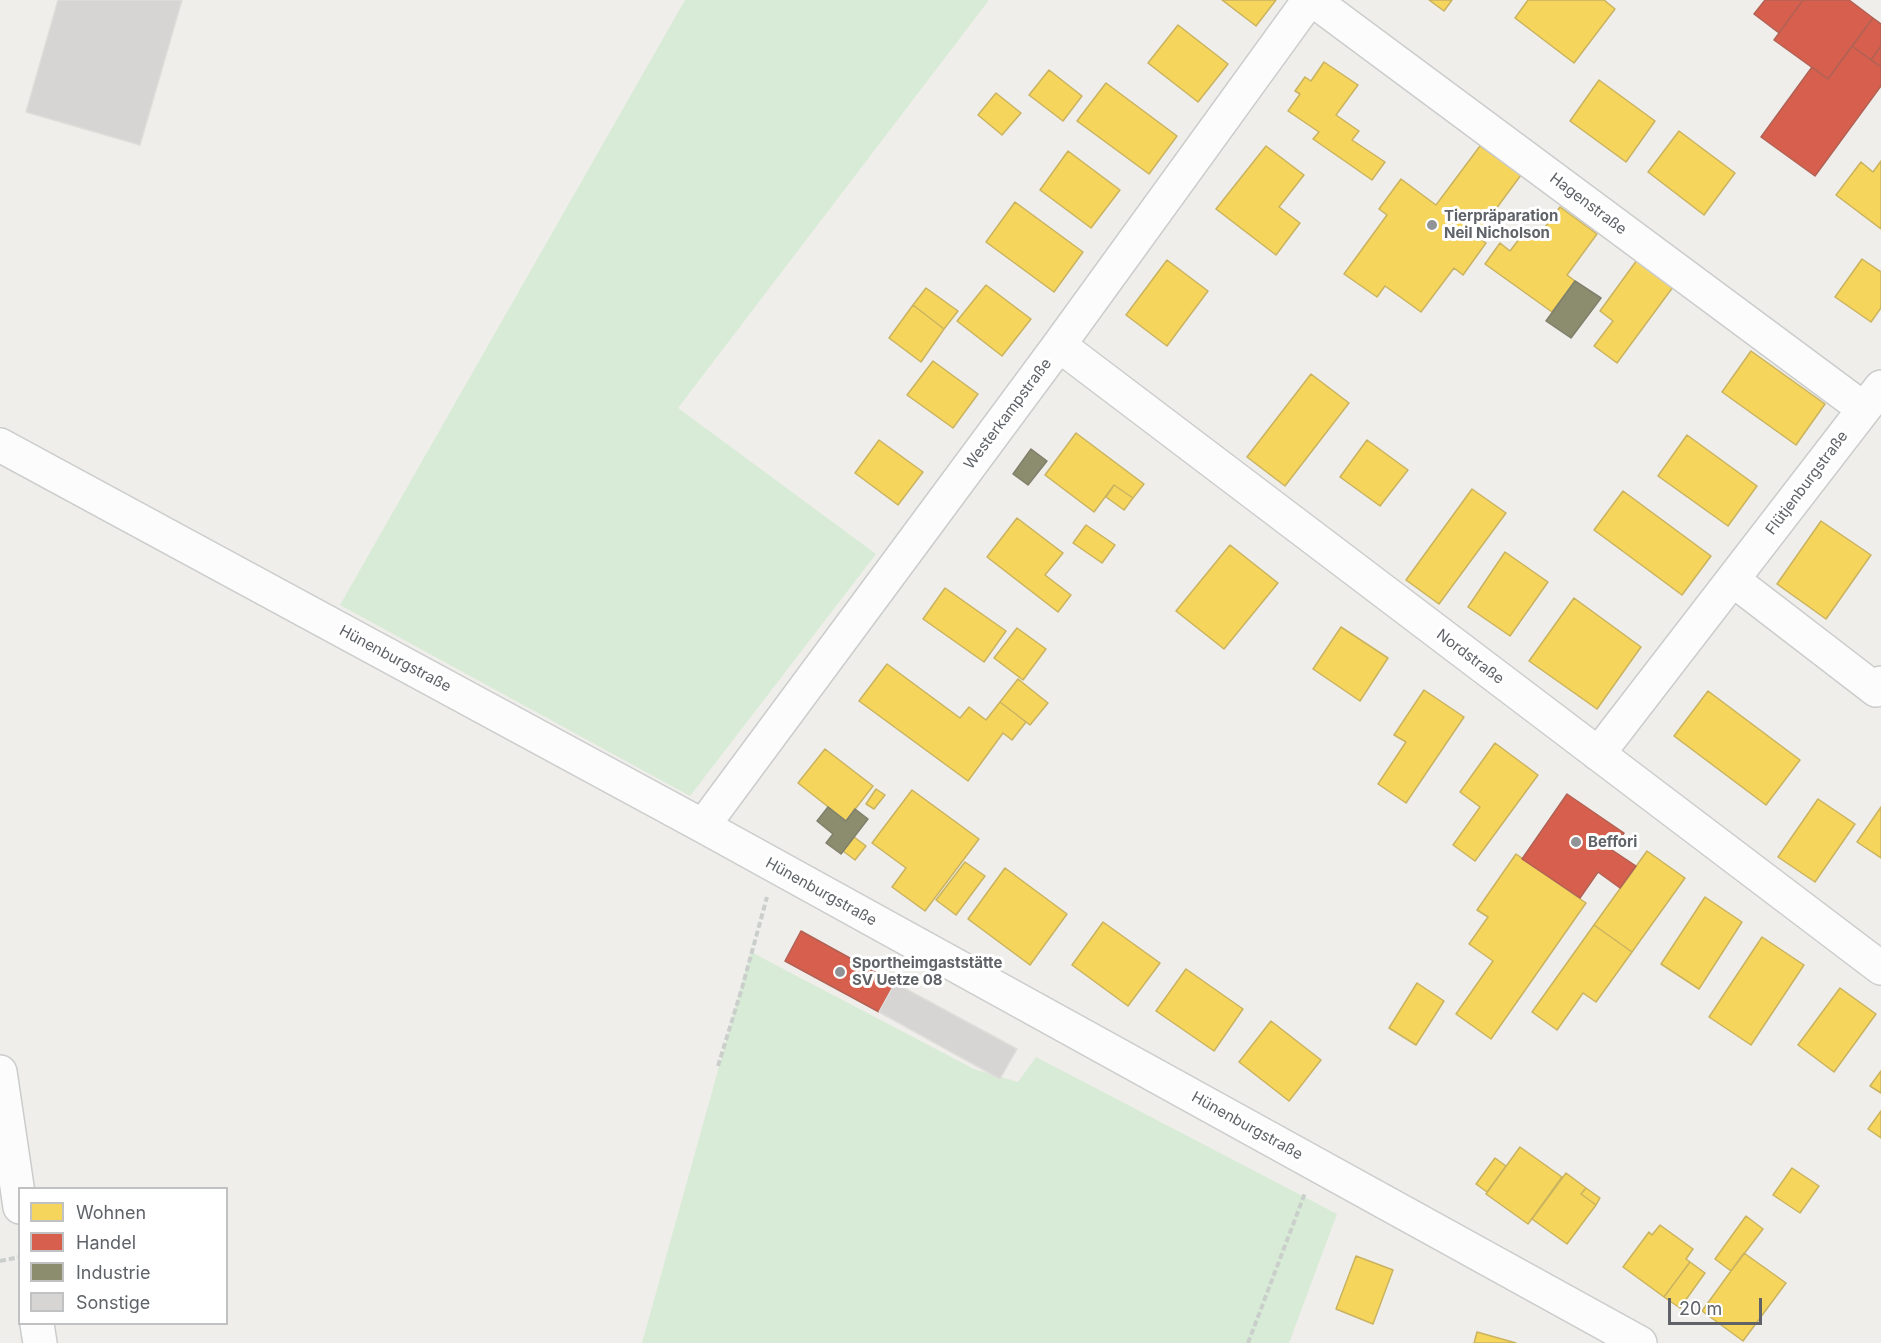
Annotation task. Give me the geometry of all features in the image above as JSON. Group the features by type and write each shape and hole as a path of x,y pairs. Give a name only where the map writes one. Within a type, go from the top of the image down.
{"street":[{"name":"Westerkampstraße","path":"703,826 1311,0"},
{"name":"Hagenstraße","path":"1311,0 1872,398"},
{"name":"Nordstraße","path":"1059,345 1881,968"},
{"name":"Flütjenburgstraße","path":"1598,754 1872,398"},
{"name":"Hünenburgstraße","path":"0,445 703,826 1640,1343"},
{"path":"1733,580 1876,690 1881,683"},
{"path":"0,1072 18,1194"},
{"path":"37,1325 40,1343"}],"path":[{"path":"718,1066 776,867"},
{"path":"1248,1343 1316,1164"},
{"path":"0,1261 18,1257"}],"green space":[{"path":"685,0 989,0 678,408 876,554 690,796 340,605"},
{"path":"751,952 974,1069 1018,1082 1036,1057 1337,1214 1289,1343 642,1343"}],"building: Wohnen":[{"path":"1222,0 1276,0 1256,26"},
{"path":"1429,0 1452,0 1444,11"},
{"path":"1528,0 1604,0 1615,9 1574,63 1515,18"},
{"path":"1178,25 1228,64 1198,102 1148,63"},
{"path":"1324,62 1358,85 1336,115 1359,131 1352,140 1385,162 1372,180 1313,139 1319,132 1288,111 1300,94 1295,91 1305,77 1311,81"},
{"path":"1049,70 1082,96 1063,121 1029,95"},
{"path":"1599,80 1655,121 1626,162 1570,121"},
{"path":"1106,83 1177,136 1149,174 1077,121"},
{"path":"996,93 1021,113 1002,135 978,115"},
{"path":"1679,131 1735,173 1704,215 1648,172"},
{"path":"1266,146 1304,175 1279,207 1300,223 1276,255 1216,209"},
{"name":"Tierpräparation Neil Nicholson","path":"1480,146 1521,175 1476,236 1486,243 1463,275 1454,268 1421,312 1385,286 1377,297 1344,274 1387,215 1379,209 1401,179 1436,205"},
{"path":"1068,151 1120,190 1091,228 1040,190"},
{"path":"1881,161 1881,229 1836,195 1861,162 1873,172"},
{"path":"1015,202 1083,252 1054,292 986,242"},
{"path":"1560,207 1597,234 1567,275 1575,281 1552,312 1485,264 1500,243 1510,251 1526,230 1537,238"},
{"path":"1862,259 1881,272 1881,308 1871,322 1835,297"},
{"path":"1167,260 1208,291 1167,346 1126,315"},
{"path":"1637,260 1673,287 1617,363 1594,346 1613,321 1600,311"},
{"path":"986,285 1031,319 1002,356 957,321"},
{"path":"926,288 958,311 944,329 913,305"},
{"path":"913,305 944,329 921,362 889,338"},
{"path":"1751,351 1825,404 1796,445 1722,392"},
{"path":"933,361 978,394 953,428 907,395"},
{"path":"1311,374 1349,403 1285,486 1247,457"},
{"path":"1076,433 1144,484 1133,498 1114,485 1094,512 1045,475"},
{"path":"1687,435 1757,486 1728,526 1658,476"},
{"path":"879,440 923,472 898,505 855,473"},
{"path":"1367,440 1408,470 1380,506 1340,477"},
{"path":"1114,485 1133,498 1124,510 1106,497"},
{"path":"1472,489 1506,513 1439,604 1406,580"},
{"path":"1623,491 1711,556 1682,595 1594,530"},
{"path":"1017,518 1063,553 1045,575 1071,595 1058,612 987,557"},
{"path":"1821,521 1871,555 1826,619 1777,584"},
{"path":"1086,525 1115,545 1102,563 1073,543"},
{"path":"1230,545 1278,583 1224,649 1176,611"},
{"path":"1505,552 1548,582 1510,636 1468,607"},
{"path":"945,588 1006,631 984,662 923,619"},
{"path":"1574,598 1641,647 1597,709 1529,661"},
{"path":"1341,627 1388,658 1360,701 1313,669"},
{"path":"1017,628 1046,649 1023,680 994,658"},
{"path":"887,664 960,718 969,707 986,720 1000,702 1026,722 1012,740 1003,733 968,781 859,701"},
{"path":"1018,679 1048,703 1030,725 1000,702"},
{"path":"1424,690 1464,717 1406,803 1378,784 1406,742 1394,735"},
{"path":"1708,691 1800,760 1766,805 1674,736"},
{"path":"1495,743 1538,775 1475,861 1453,845 1480,807 1460,792"},
{"path":"825,749 873,786 846,821 798,783"},
{"path":"876,789 885,795 874,809 866,804"},
{"path":"912,790 979,839 925,911 892,887 906,868 872,843"},
{"path":"1818,799 1855,824 1815,882 1778,857"},
{"path":"1881,807 1881,858 1857,842"},
{"path":"854,837 866,846 855,860 843,851"},
{"path":"1647,851 1685,878 1632,952 1594,925"},
{"path":"1516,854 1586,903 1491,1039 1456,1014 1493,961 1469,944 1488,917 1477,910"},
{"path":"965,862 985,876 956,915 936,900"},
{"path":"1005,868 1067,914 1030,965 968,919"},
{"path":"1705,897 1742,922 1699,989 1661,964"},
{"path":"1103,922 1160,963 1128,1006 1072,965"},
{"path":"1594,925 1632,952 1596,1002 1583,993 1557,1030 1532,1012"},
{"path":"1762,937 1804,965 1751,1045 1709,1017"},
{"path":"1186,969 1243,1009 1214,1051 1156,1011"},
{"path":"1417,983 1444,1001 1416,1045 1389,1028"},
{"path":"1840,988 1876,1014 1834,1072 1798,1045"},
{"path":"1271,1021 1321,1060 1289,1101 1239,1062"},
{"path":"1881,1071 1881,1093 1870,1086"},
{"path":"1881,1111 1881,1138 1868,1129"},
{"path":"1520,1147 1562,1177 1528,1224 1486,1194"},
{"path":"1495,1158 1506,1166 1487,1192 1476,1184"},
{"path":"1792,1168 1819,1186 1800,1213 1773,1195"},
{"path":"1566,1173 1586,1188 1581,1194 1596,1205 1567,1244 1532,1219"},
{"path":"1586,1188 1600,1198 1596,1205 1581,1194"},
{"path":"1746,1216 1763,1229 1731,1271 1715,1259"},
{"path":"1660,1225 1693,1249 1686,1259 1690,1262 1664,1297 1623,1267 1649,1232 1652,1235"},
{"path":"1744,1253 1786,1283 1743,1341 1702,1311"},
{"path":"1356,1256 1393,1270 1373,1324 1336,1309"},
{"path":"1690,1262 1705,1273 1680,1308 1664,1297"},
{"path":"1477,1332 1516,1343 1474,1343"}],"building: Handel":[{"path":"1765,0 1803,0 1779,33 1754,14"},
{"path":"1803,0 1849,0 1873,18 1828,79 1774,40"},
{"path":"1873,18 1881,24 1881,46 1871,60 1852,46"},
{"path":"1852,46 1881,67 1881,86 1815,176 1761,137 1812,67 1828,79"},
{"path":"1881,46 1881,67 1871,60"},
{"name":"Beffori","path":"1567,794 1624,833 1612,850 1636,866 1620,888 1598,872 1580,898 1522,859"},
{"name":"Sportheimgaststätte SV Uetze 08","path":"801,931 895,983 879,1012 785,961"}],"building: Industrie":[{"path":"1575,281 1601,298 1571,338 1546,321"},
{"path":"1031,449 1047,461 1028,485 1013,474"},
{"path":"828,807 846,821 855,809 868,819 841,854 826,843 833,834 817,821"}],"building: Sonstige":[{"path":"58,0 182,0 140,145 26,112"},
{"path":"895,983 1017,1049 1000,1079 879,1012"}],"place":[{"name":"Tierpräparation Neil Nicholson","path":"1432,225"},
{"name":"Beffori","path":"1576,842"},
{"name":"Sportheimgaststätte SV Uetze 08","path":"840,972"}]}
